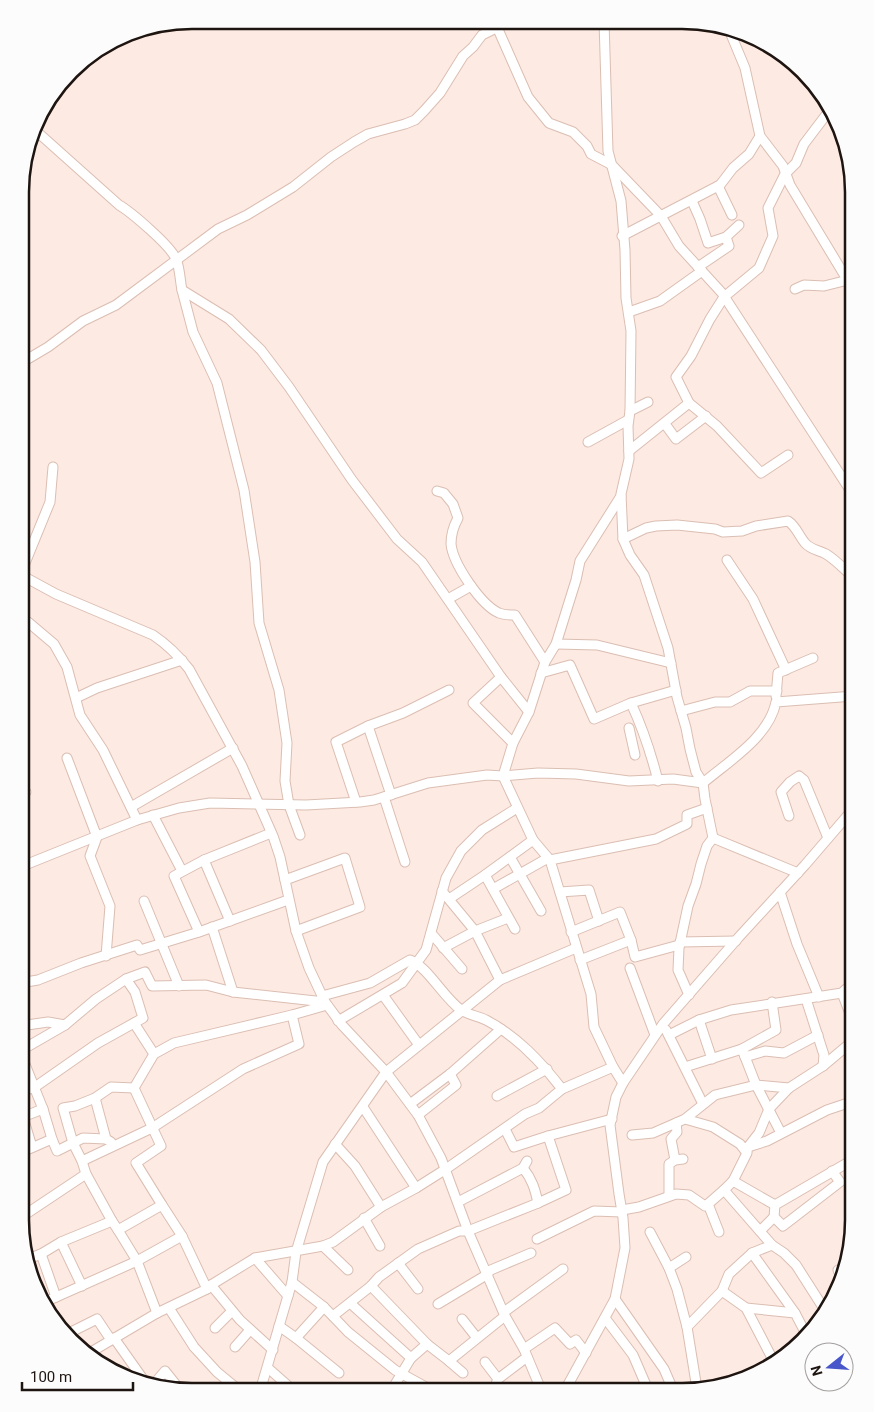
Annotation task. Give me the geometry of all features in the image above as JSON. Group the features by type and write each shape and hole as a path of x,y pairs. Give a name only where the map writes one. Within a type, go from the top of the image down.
{"street":[{"path":"29,358 48,347 83,320 116,305 218,229 247,215 293,187 331,157 354,142 368,134 415,120 440,92 462,56 473,47 482,35 493,29"},
{"path":"498,29 528,96 549,123 573,132 587,146 591,154 612,165 661,216 679,246 724,297 845,482"},
{"path":"604,29 608,151 621,201 626,298 631,331 628,468 621,496 623,539 630,555 644,575 668,648 693,761 696,772 703,784 713,838 707,846 704,855 688,906 680,943 678,970 689,995"},
{"path":"732,37 745,68 760,136 783,166 790,185 845,275"},
{"path":"788,455 761,473 706,416 690,404 676,377 691,356 724,297 759,268 773,236 768,208 785,174 796,163 804,144 826,115"},
{"path":"39,134 119,205 128,210 169,249 176,259 193,332 217,384 244,490 255,562 259,623 279,690 287,743 285,781 289,805 300,835"},
{"path":"622,236 718,186 733,168 749,154 760,136"},
{"path":"718,186 732,214"},
{"path":"692,201 708,243 726,237 739,225"},
{"path":"629,312 660,302 729,246 726,237"},
{"path":"795,289 804,286 824,286 845,281"},
{"path":"182,290 229,319 261,350 289,387 352,480 397,539 422,562 501,677 529,712"},
{"path":"588,442 648,402"},
{"path":"629,451 690,404"},
{"path":"665,424 676,439 706,416"},
{"path":"29,554 50,502 53,467"},
{"path":"437,491 444,493 453,504 458,518 452,530 451,546 460,568 471,586 484,602 498,612 515,615 545,662"},
{"path":"621,496 580,561 556,644 545,662 529,712 513,744 503,776 533,840 549,859 591,994 594,1026 613,1067 623,1083"},
{"path":"623,539 646,528 656,526 677,525 715,529 723,532 742,531 756,526 788,522 798,532 805,544 816,551 826,554 845,570"},
{"path":"727,560 753,599 786,670"},
{"path":"29,579 56,594 153,636 167,645 182,660 198,684 242,766 273,836 280,857 296,931 309,968 325,1001 338,1021 386,1072 418,1115 446,1169 468,1231 504,1314 526,1353 538,1383"},
{"path":"448,600 471,586"},
{"path":"29,623 54,644 67,667 80,715 102,750 137,820"},
{"path":"556,644 597,645 671,663"},
{"path":"29,863 137,820 179,808 210,803 289,805 356,802 387,796 428,783 487,775 503,776 538,773 576,774 629,781 673,779 703,784 758,737 770,719 776,702 778,673 813,658"},
{"path":"76,698 97,688 182,660"},
{"path":"541,674 570,665 594,719 631,703 676,690"},
{"path":"501,677 472,703 513,744"},
{"path":"356,802 336,742 449,690"},
{"path":"681,711 715,702 730,702 750,691 777,691"},
{"path":"776,702 845,697"},
{"path":"631,703 648,742 658,781"},
{"path":"368,726 405,862"},
{"path":"629,728 634,750 648,742"},
{"path":"131,807 233,748"},
{"path":"68,758 97,837 90,856 110,906 106,956"},
{"path":"789,816 781,792 790,782 800,776 804,780 828,838"},
{"path":"338,1021 402,983 426,950 446,878 461,851 482,830 517,808"},
{"path":"493,889 549,859 656,839 687,824 687,815 707,808"},
{"path":"153,815 182,871"},
{"path":"569,1383 615,1299 625,1248 622,1211 610,1125 616,1097 623,1083 662,1024 845,818"},
{"path":"199,932 174,876 204,860 271,833"},
{"path":"713,838 798,873"},
{"path":"449,899 533,840"},
{"path":"510,857 541,911"},
{"path":"284,880 345,858 360,907 296,931"},
{"path":"204,860 230,920"},
{"path":"485,875 515,929"},
{"path":"560,892 589,890 599,920"},
{"path":"442,891 474,931 500,980"},
{"path":"780,892 796,944 819,997"},
{"path":"29,981 38,980 137,946 140,950 161,942 199,932 288,900"},
{"path":"144,901 179,986"},
{"path":"571,932 620,912 631,940 635,958 680,943 736,941"},
{"path":"443,948 474,931 508,918"},
{"path":"212,927 233,992"},
{"path":"430,933 462,969"},
{"path":"580,960 631,940"},
{"path":"263,1383 292,1282 296,1252 323,1162 386,1072 500,980 576,948"},
{"path":"134,1088 154,1054 174,1043 292,1015 370,983 410,960 417,963 444,995 462,1011 486,1020 513,1037 547,1070 562,1089"},
{"path":"630,968 655,1036"},
{"path":"29,1046 65,1025 96,999 126,979 145,972 152,986 206,985 233,992 325,1001"},
{"path":"29,1089 35,1087 98,1043 143,1018 134,992 126,979"},
{"path":"669,1035 700,1020 731,1010 772,1002 842,993 845,990"},
{"path":"842,993 845,1001"},
{"path":"382,995 419,1045"},
{"path":"806,999 824,1055 823,1066"},
{"path":"743,1053 776,1030 772,1002"},
{"path":"82,1161 152,1128 243,1069 299,1044 292,1015"},
{"path":"700,1020 712,1059"},
{"path":"29,1025 48,1022 65,1025"},
{"path":"134,1023 154,1054"},
{"path":"662,1024 702,1104"},
{"path":"410,1104 450,1074 501,1029"},
{"path":"685,1067 743,1053 784,1052 818,1036"},
{"path":"537,1240 594,1211 622,1211 639,1207 669,1195 689,1195 705,1206 733,1181 747,1150 759,1133 769,1109 789,1088 823,1066 845,1048"},
{"path":"743,1053 756,1085 781,1133"},
{"path":"94,1350 157,1313 209,1287 255,1258 296,1252 333,1242 364,1218 446,1169 525,1114 539,1108 562,1089 613,1067"},
{"path":"497,1096 547,1070"},
{"path":"29,1073 58,1151 83,1138 106,1139 115,1144"},
{"path":"418,1115 456,1085 450,1074"},
{"path":"632,1135 653,1133 685,1119 716,1095 756,1085 789,1088"},
{"path":"134,1088 111,1087 95,1098 75,1106 63,1108 73,1143 86,1174 136,1261 157,1313"},
{"path":"134,1088 161,1146 136,1163 182,1236 209,1287 250,1330 273,1350"},
{"path":"95,1098 106,1139"},
{"path":"747,1150 827,1110 845,1104"},
{"path":"363,1107 416,1188"},
{"path":"29,1114 43,1108"},
{"path":"505,1129 514,1147 612,1119"},
{"path":"685,1119 713,1127 747,1150"},
{"path":"669,1195 669,1164 679,1159 671,1138 677,1132 676,1123"},
{"path":"333,1316 350,1304 379,1277 418,1249 459,1231 468,1231 566,1190 548,1136"},
{"path":"29,1139 32,1148"},
{"path":"29,1149 52,1139"},
{"path":"335,1144 355,1166 381,1207"},
{"path":"458,1202 525,1164 535,1188 538,1203"},
{"path":"775,1205 845,1164"},
{"path":"774,1217 783,1226 840,1182 832,1171"},
{"path":"29,1212 86,1174"},
{"path":"733,1181 775,1205"},
{"path":"724,1190 772,1246 784,1253 796,1265 821,1305"},
{"path":"708,1204 719,1232"},
{"path":"118,1230 162,1205"},
{"path":"760,1232 774,1217 775,1205"},
{"path":"364,1218 380,1246"},
{"path":"33,1257 61,1242 112,1221"},
{"path":"650,1232 669,1268 677,1289 687,1327 696,1383"},
{"path":"50,1300 136,1261 182,1236"},
{"path":"61,1242 82,1286"},
{"path":"323,1246 348,1270"},
{"path":"687,1327 722,1291 729,1274 752,1253 772,1246"},
{"path":"438,1304 487,1273 531,1253"},
{"path":"752,1253 795,1313 804,1329"},
{"path":"40,1254 56,1297"},
{"path":"669,1268 686,1257"},
{"path":"255,1258 288,1296"},
{"path":"398,1263 418,1289"},
{"path":"449,1361 504,1314 563,1269"},
{"path":"292,1282 324,1307 348,1332 394,1370 419,1383"},
{"path":"371,1286 427,1344 464,1373"},
{"path":"722,1291 746,1308 771,1356"},
{"path":"615,1299 664,1370 670,1383"},
{"path":"350,1304 411,1358"},
{"path":"296,1338 324,1307"},
{"path":"169,1308 194,1348 230,1383"},
{"path":"746,1308 795,1313"},
{"path":"215,1328 232,1311"},
{"path":"605,1318 633,1355 645,1383"},
{"path":"73,1331 97,1319 139,1374"},
{"path":"462,1319 476,1338"},
{"path":"279,1326 338,1373"},
{"path":"496,1383 498,1379 555,1328 570,1344 576,1340 586,1352"},
{"path":"235,1347 250,1330"},
{"path":"396,1383 411,1358 427,1344"},
{"path":"485,1362 498,1379"},
{"path":"268,1368 285,1383"},
{"path":"158,1380 165,1372 174,1382"}]}
